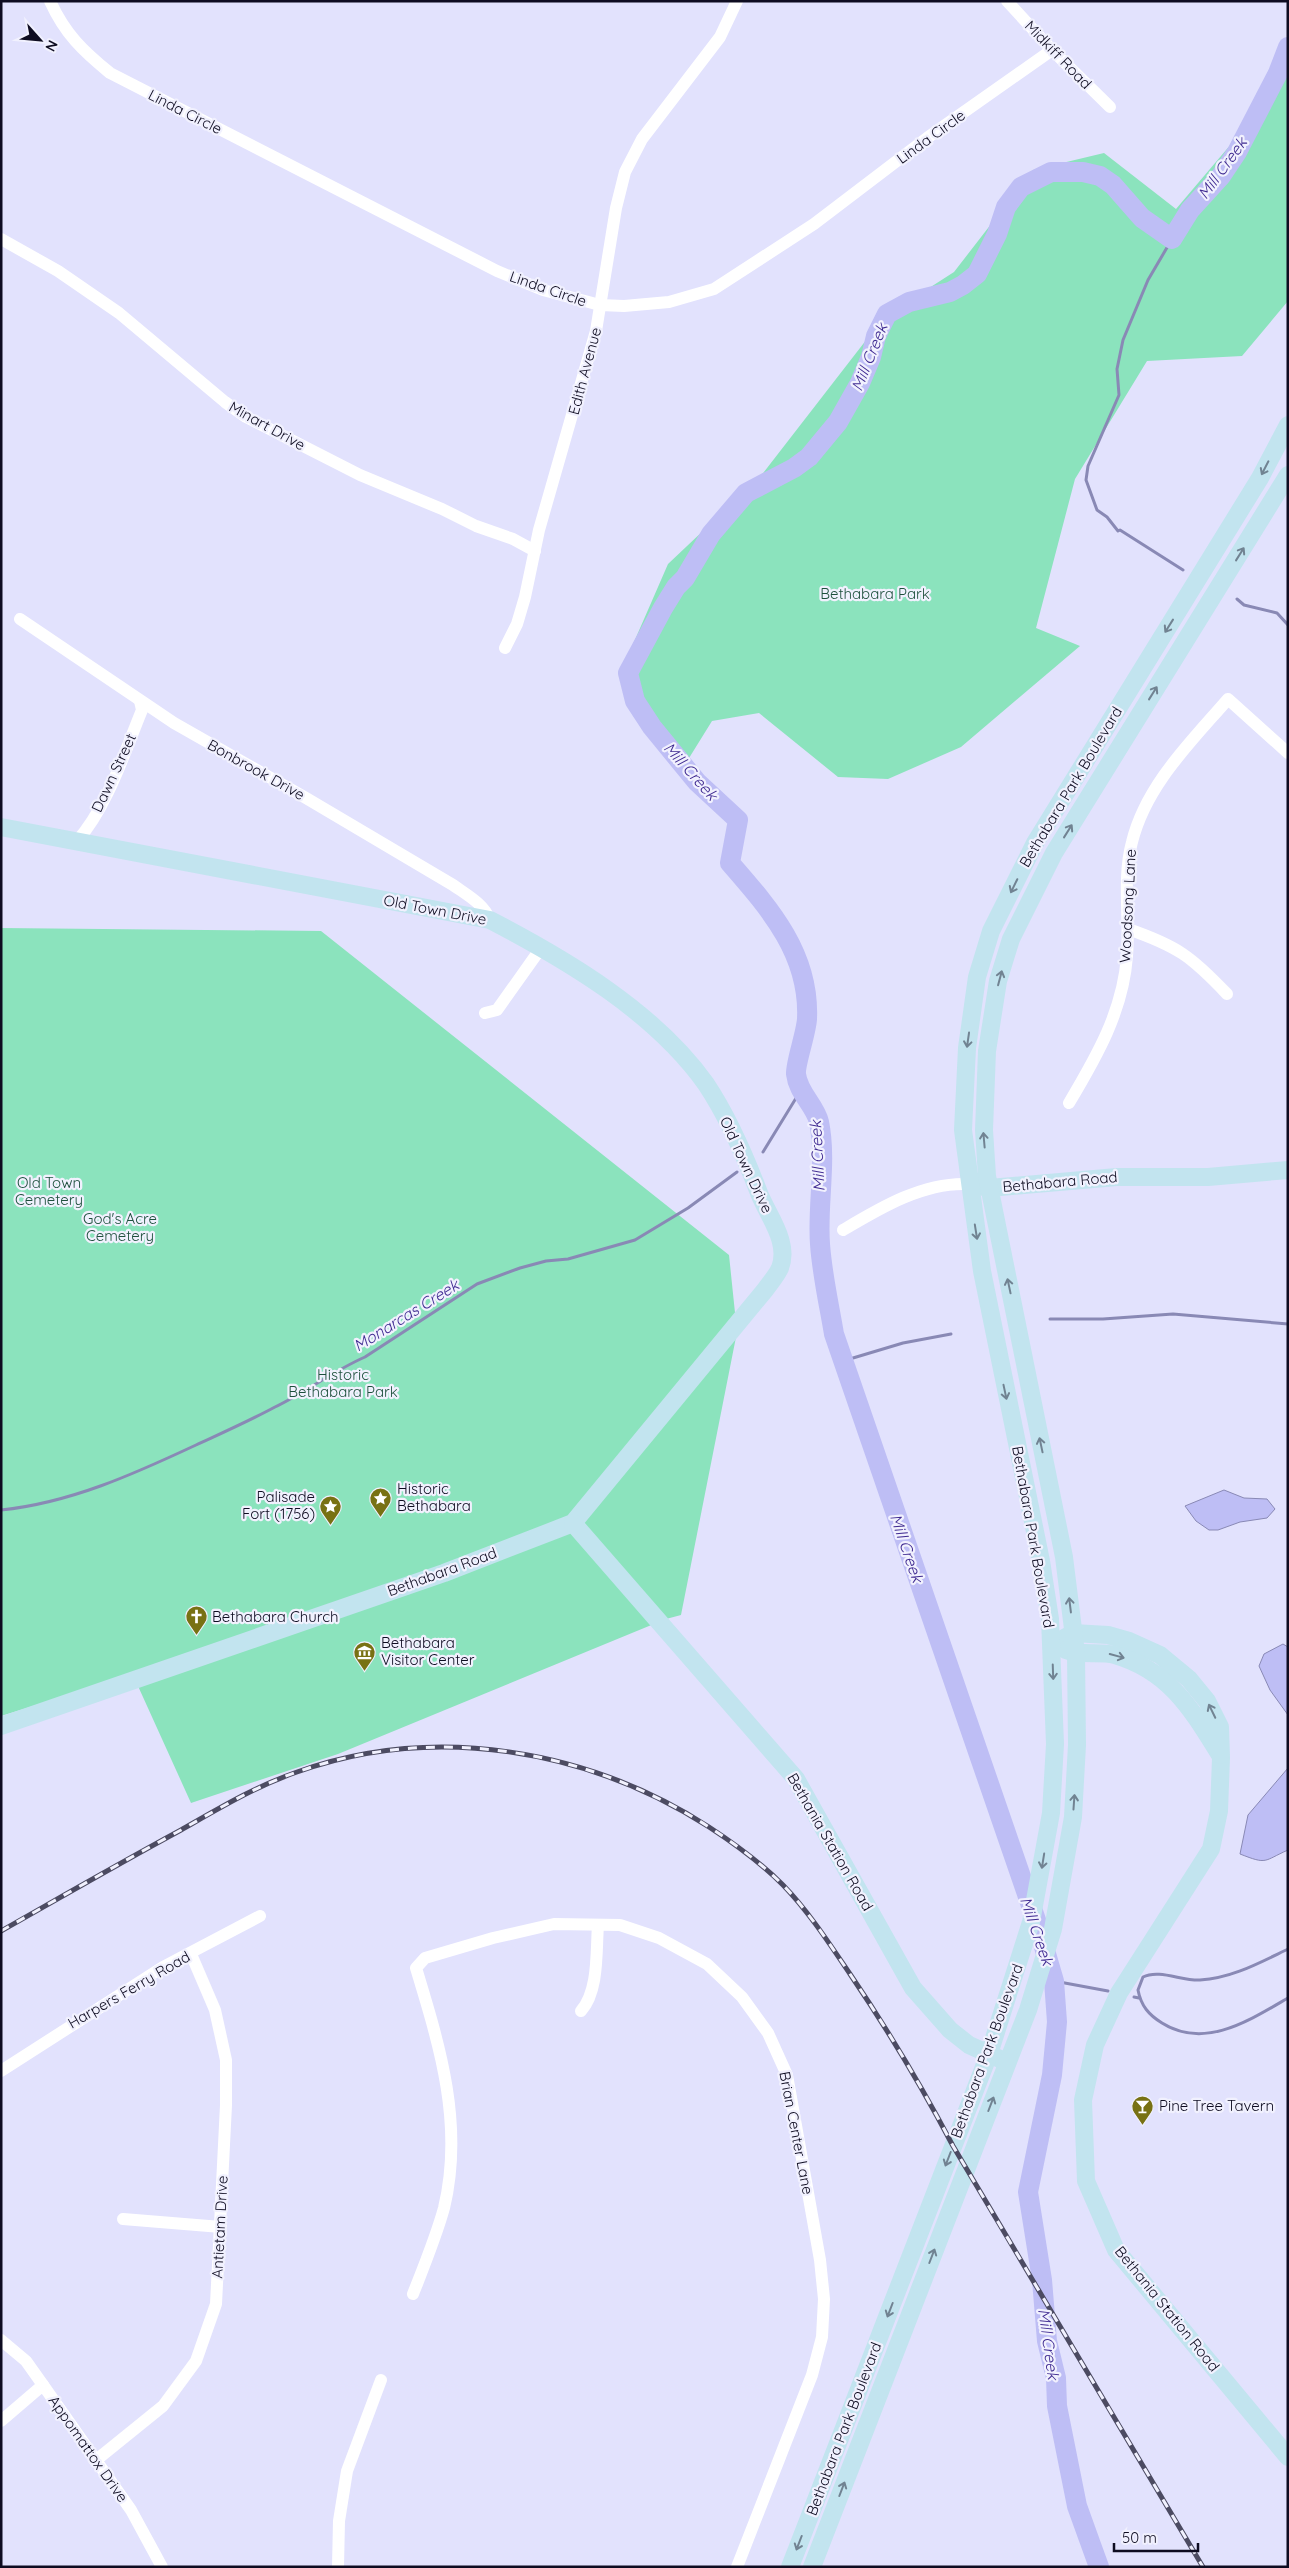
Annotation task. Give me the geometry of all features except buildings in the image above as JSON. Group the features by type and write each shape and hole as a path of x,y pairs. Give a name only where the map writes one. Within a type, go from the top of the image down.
{"street":[{"name":"Linda Circle","path":"50,1 58,19 81,50 110,73 497,270 543,290 600,305 624,306 669,302 714,289 814,224 927,138 1052,50"},
{"name":"Edith Avenue","path":"504,648 517,624 539,530 581,389 600,305 616,208 625,172 642,139 720,37 737,1"},
{"name":"Midkiff Road","path":"1007,1 1052,50 1110,107"},
{"name":"Minart Drive","path":"1,239 58,271 119,313 225,402 246,417 360,476 442,509 476,526 513,539 535,550"},
{"name":"Bethabara Park Boulevard","path":"790,2567 989,2054 1014,1982 1031,1922 1051,1813 1055,1744 1052,1645 1041,1562 993,1333 968,1184 963,1130 967,1048 977,976 991,931 1035,843 1260,478 1288,424"},
{"name":"Bethabara Park Boulevard","path":"812,2567 1028,2010 1053,1929 1073,1817 1076,1756 1076,1653 1064,1557 989,1188 984,1130 987,1050 998,981 1012,939 1054,853 1288,475"},
{"name":"Bonbrook Drive","path":"20,620 54,640 140,702 453,885 474,900 488,914 490,920"},
{"name":"Woodsong Lane","path":"1070,1103 1112,1025 1124,984 1128,929 1129,858 1132,841 1141,816 1170,767 1228,699 1288,752"},
{"name":"Dawn Street","path":"77,841 88,829 114,777 142,710 140,702"},
{"name":"Old Town Drive","path":"1,827 490,920 542,948 609,990 690,1064 706,1084 727,1122 779,1234 782,1259 780,1269"},
{"path":"1128,929 1164,941 1196,962 1227,994"},
{"path":"485,1013 496,1010 542,948"},
{"name":"Bethabara Road","path":"842,1230 888,1203 949,1183 989,1188 1117,1177 1208,1178 1288,1170"},
{"name":"Bethabara Road","path":"1,1726 444,1573 573,1523 765,1290 780,1269"},
{"name":"Bethania Station Road","path":"573,1523 796,1779 913,1988 950,2030 969,2045 1008,2062"},
{"path":"1052,1645 1073,1633"},
{"name":"Bethania Station Road","path":"1073,1633 1108,1635 1129,1641 1160,1656 1189,1679 1207,1701 1220,1727 1221,1758 1218,1811 1211,1849 1118,1993 1095,2045 1082,2100 1086,2181 1116,2250 1288,2457"},
{"path":"1052,1645 1076,1653 1114,1654 1147,1669 1178,1692 1196,1715 1221,1758"},
{"name":"Harpers Ferry Road","path":"1,2071 107,2001 163,1967 191,1954 260,1916"},
{"name":"Brian Center Lane","path":"413,2294 444,2207 450,2173 449,2094 442,2060 416,1968 425,1958 501,1936 554,1924 620,1925 659,1938 707,1964 742,1998 768,2033 786,2075 820,2260 824,2299 822,2337 812,2375 737,2567"},
{"path":"581,2011 588,2003 594,1973 598,1925"},
{"name":"Antietam Drive","path":"95,2460 163,2406 196,2361 216,2304 221,2227 226,2060 215,2010 191,1954"},
{"path":"123,2219 221,2227"},
{"name":"Appomattox Drive","path":"1,2340 26,2361 131,2510 162,2567"},
{"path":"338,2567 339,2521 347,2470 381,2380"},
{"path":"1,2421 42,2385"}],"green space":[{"name":"Bethabara Park","path":"1288,44 1288,301 1242,356 1147,361 1075,479 1036,628 1080,646 961,747 888,779 838,777 759,713 712,721 681,771 641,717 624,665 668,564 760,477 884,317 954,272 1033,170 1104,153 1176,209 1260,110"},
{"name":"Historic Bethabara Park","path":"1,928 321,931 729,1255 737,1332 681,1615 666,1619 338,1754 191,1803 133,1675 1,1716"}],"water":[{"path":"1224,1490 1244,1498 1267,1499 1275,1509 1267,1518 1240,1522 1218,1530 1209,1530 1196,1521 1185,1506"},
{"path":"1283,1644 1288,1647 1288,1715 1270,1690 1259,1666 1264,1654"},
{"path":"1288,1768 1288,1850 1265,1860 1256,1860 1240,1854 1248,1815"}],"waterway":[{"name":"Mill Creek","path":"1099,2567 1077,2506 1057,2406 1056,2378 1047,2341 1042,2280 1028,2192 1052,2075 1057,2022 1054,1981 1037,1923 834,1334 820,1244 822,1152 819,1122 797,1081 796,1074 807,1019 806,996 802,974 795,953 773,915 730,863 738,820 697,782 652,727 635,701 628,673 663,608 676,587 685,578 711,534 746,493 794,468 809,457 838,422 860,383 871,357 876,336 887,314 909,302 950,292 977,274 997,234 1006,207 1021,187 1051,172 1083,172 1100,176 1113,185 1142,218 1172,239 1190,210 1221,176 1237,152 1278,73 1288,47"},
{"path":"1172,239 1148,280 1123,340 1117,369 1119,395 1088,466 1086,480 1097,510 1107,517 1118,531 1120,530 1183,570"},
{"path":"1237,599 1244,605 1277,613 1288,625"},
{"name":"Monarcas Creek","path":"763,1152 801,1090"},
{"name":"Monarcas Creek","path":"1,1510 52,1501 77,1494 173,1456 298,1395 365,1357 477,1284 520,1268 546,1261 568,1259 635,1240 688,1208 737,1172"},
{"path":"1050,1319 1103,1319 1173,1314 1288,1324"},
{"path":"843,1361 903,1343 951,1334"},
{"path":"1288,1949 1245,1969 1212,1979 1193,1980 1156,1974 1149,1975 1143,1977 1138,1990 1143,2005 1157,2020 1178,2031 1194,2034 1211,2033 1243,2023 1288,1998"},
{"path":"1054,1981 1108,1991"},
{"path":"1134,1997 1139,1998"}],"railway":[{"path":"1,1931 252,1791 297,1772 349,1757 402,1749 456,1747 509,1752 562,1762 613,1779 662,1800 709,1827 766,1869 792,1895 826,1939 904,2059 953,2146 1203,2567"}],"place":[{"name":"Historic Bethabara","path":"381,1517"},
{"name":"Palisade Fort (1756)","path":"331,1525"},
{"name":"Bethabara Church","path":"196,1636"},
{"name":"Bethabara Visitor Center","path":"365,1671"},
{"name":"Pine Tree Tavern","path":"1143,2125"}],"park label":[{"name":"Old Town Cemetery","path":"49,1192"},
{"name":"God's Acre Cemetery","path":"120,1228"}]}
